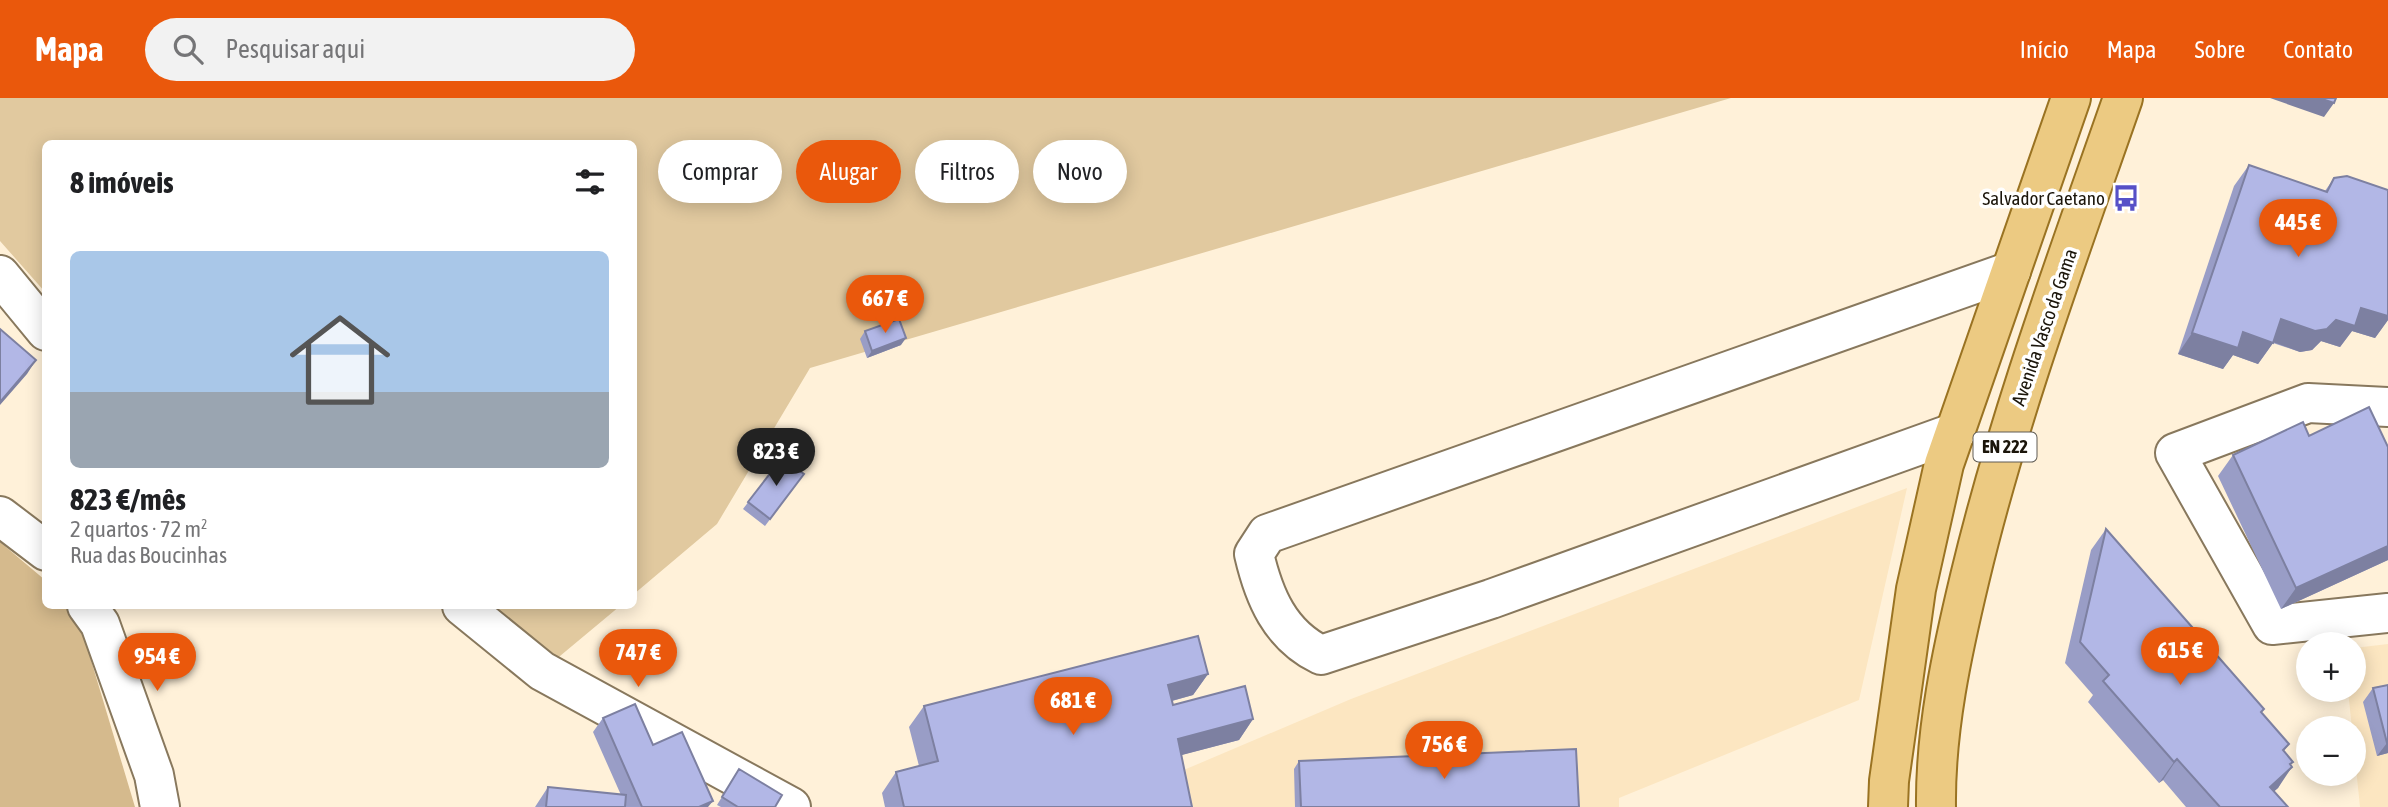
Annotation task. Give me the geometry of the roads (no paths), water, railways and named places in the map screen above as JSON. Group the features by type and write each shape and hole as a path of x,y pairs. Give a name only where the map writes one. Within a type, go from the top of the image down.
{"main road":[{"name":"EN 222","path":"1888,807 1889,781 1916,589 1944,464 2071,98"},
{"name":"Avenida Vasco da Gama","path":"1936,807 1936,779 1951,657 1984,517 2017,404 2123,98"}],"street":[{"path":"1955,432 1491,599 1321,655 1298,644 1278,618 1259,577 1254,554 1267,534 2011,271"},
{"path":"0,275 42,326"},
{"path":"2388,407 2308,404 2175,453 2272,625 2388,613"},
{"path":"0,516 42,548"},
{"path":"89,609 100,624 152,767 160,807"},
{"path":"466,609 542,671 791,807"}],"place":[{"name":"Salvador Caetano","path":"2126,198"}]}
